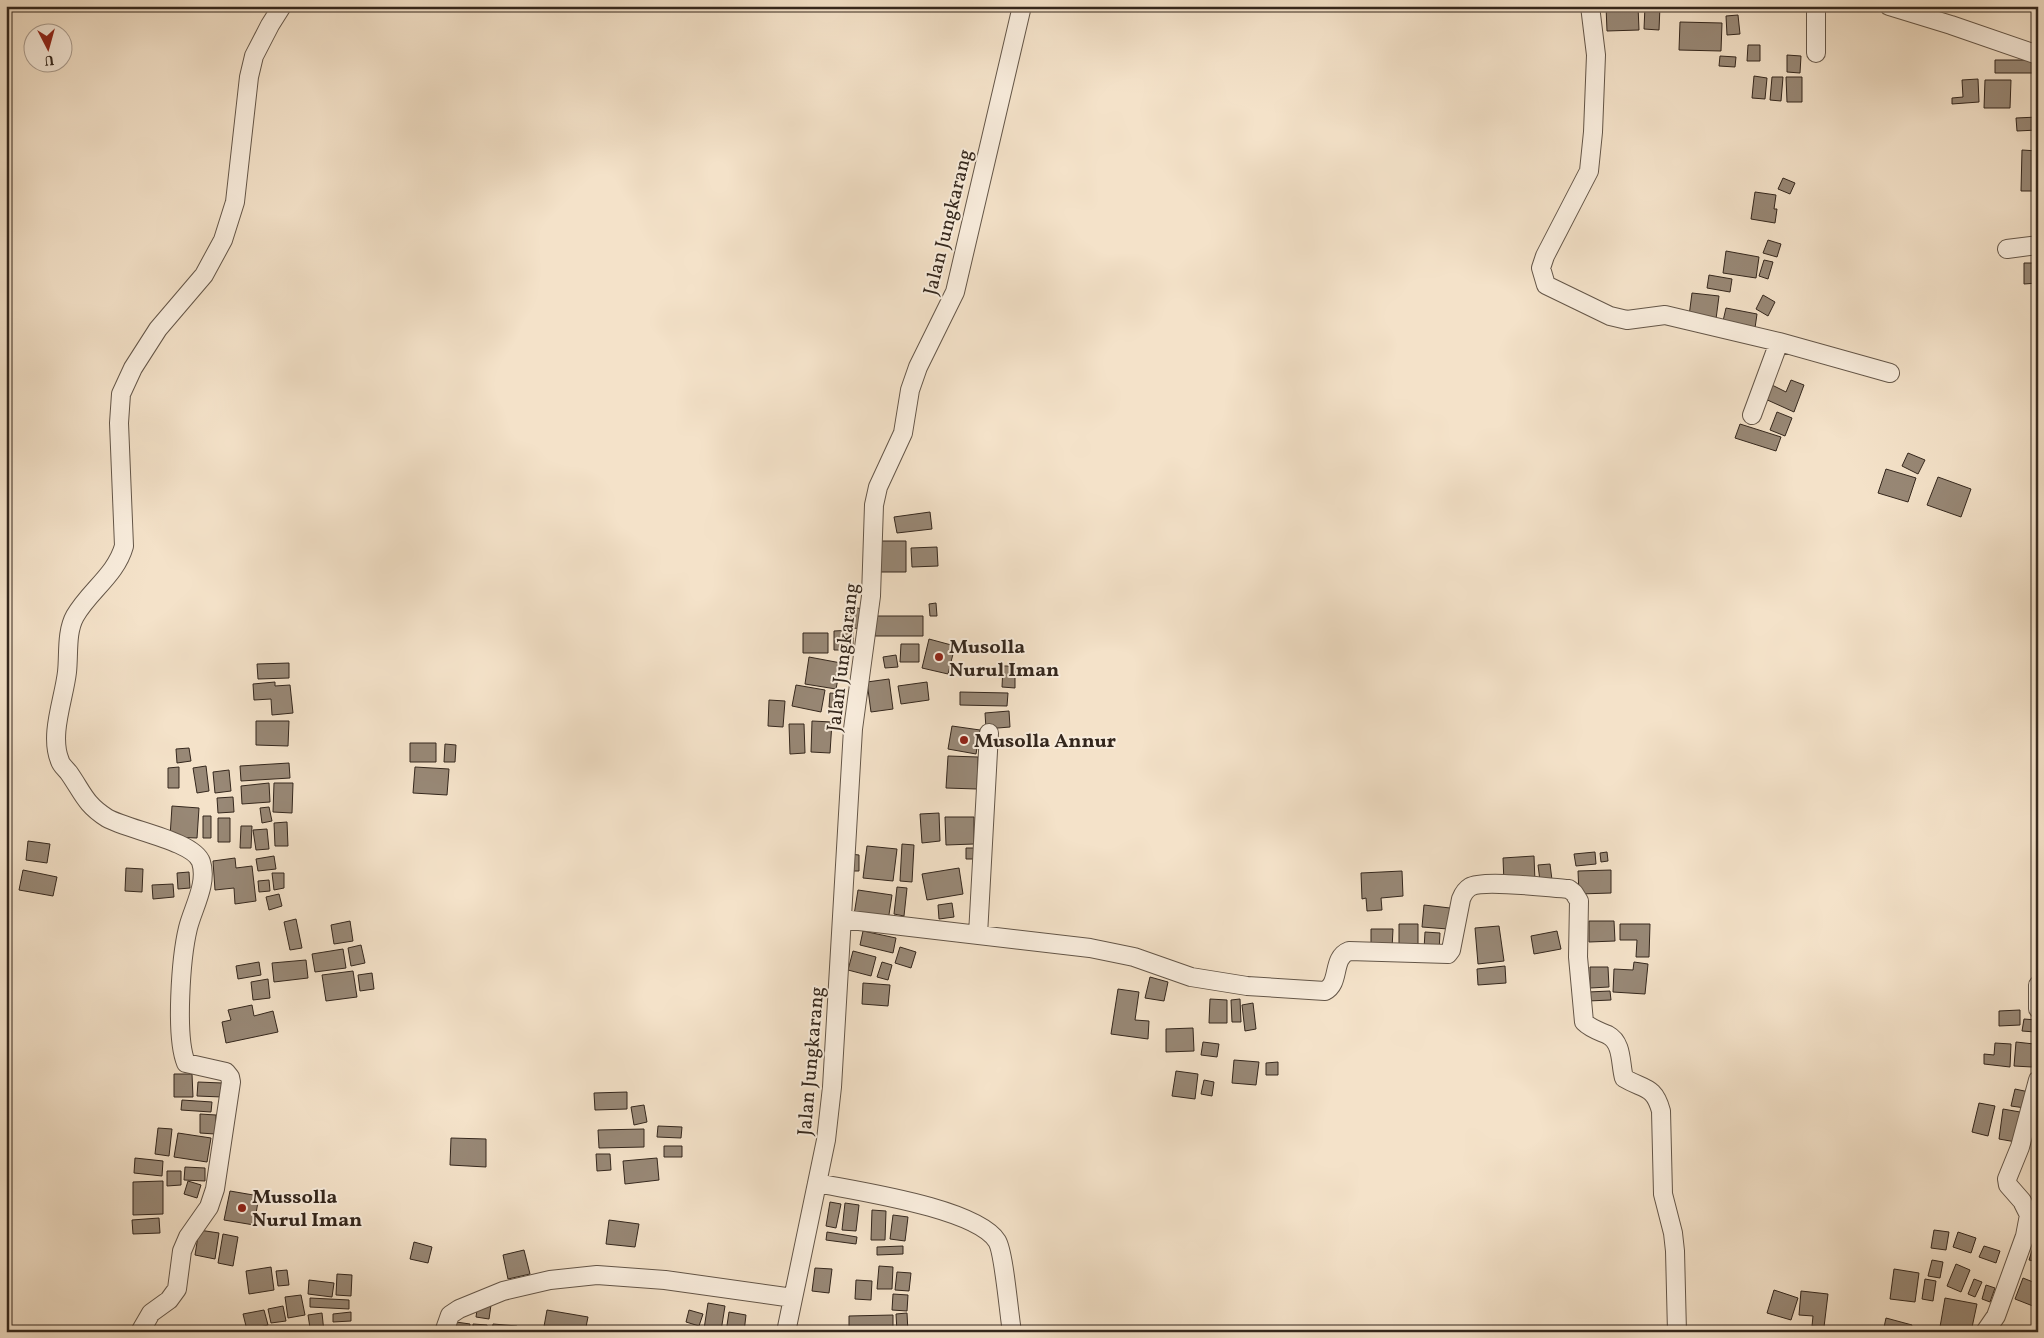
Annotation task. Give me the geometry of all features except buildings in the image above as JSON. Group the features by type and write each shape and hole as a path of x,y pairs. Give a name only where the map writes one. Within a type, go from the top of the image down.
{"street":[{"path":"140,1332 151,1313 169,1300 177,1289 182,1251 188,1236 209,1208 215,1189 231,1082 230,1076 226,1072 186,1063 183,1056 180,1024 183,954 188,928 202,882 201,862 190,849 109,819 90,806 60,762 56,737 57,722 67,674 70,632 74,618 82,605 121,558 124,546 119,423 121,394 133,368 158,329 204,275 223,240 235,202 249,77 254,56 282,6"},
{"name":"Jalan Jungkarang","path":"786,1332 826,1140 832,1087 853,729 871,596 874,505 878,487 903,434 910,390 918,367 955,292 1022,6"},
{"path":"1590,6 1596,55 1593,132 1589,170 1545,256 1541,268 1546,285 1610,316 1627,320 1665,315 1779,342 1890,373"},
{"path":"1816,6 1816,53"},
{"path":"1889,6 2038,55"},
{"path":"2007,249 2038,245"},
{"path":"1752,414 1779,342"},
{"path":"978,934 990,733"},
{"path":"842,919 1090,948 1134,957 1191,978 1246,986 1325,991 1332,984 1339,959 1342,954 1349,951 1448,954 1460,899 1464,891 1472,886 1488,884 1569,889 1579,901 1578,957 1584,1022 1590,1028 1610,1036 1615,1041 1619,1048 1624,1078 1653,1092 1658,1099 1661,1111 1663,1194 1673,1233 1675,1251 1677,1332"},
{"path":"2038,985 2038,1009"},
{"path":"1985,1332 1996,1316 2025,1236 2029,1215 2022,1201 2008,1185 2007,1179 2020,1147 2038,1080"},
{"path":"817,1183 936,1208 980,1226 998,1241 1012,1332"},
{"path":"444,1332 450,1315 459,1309 503,1291 550,1280 597,1275 665,1280 793,1298"}],"place":[{"name":"Musolla Nurul Iman","path":"939,657"},
{"name":"Musolla Annur","path":"964,740"},
{"name":"Mussolla Nurul Iman","path":"242,1208"}]}
